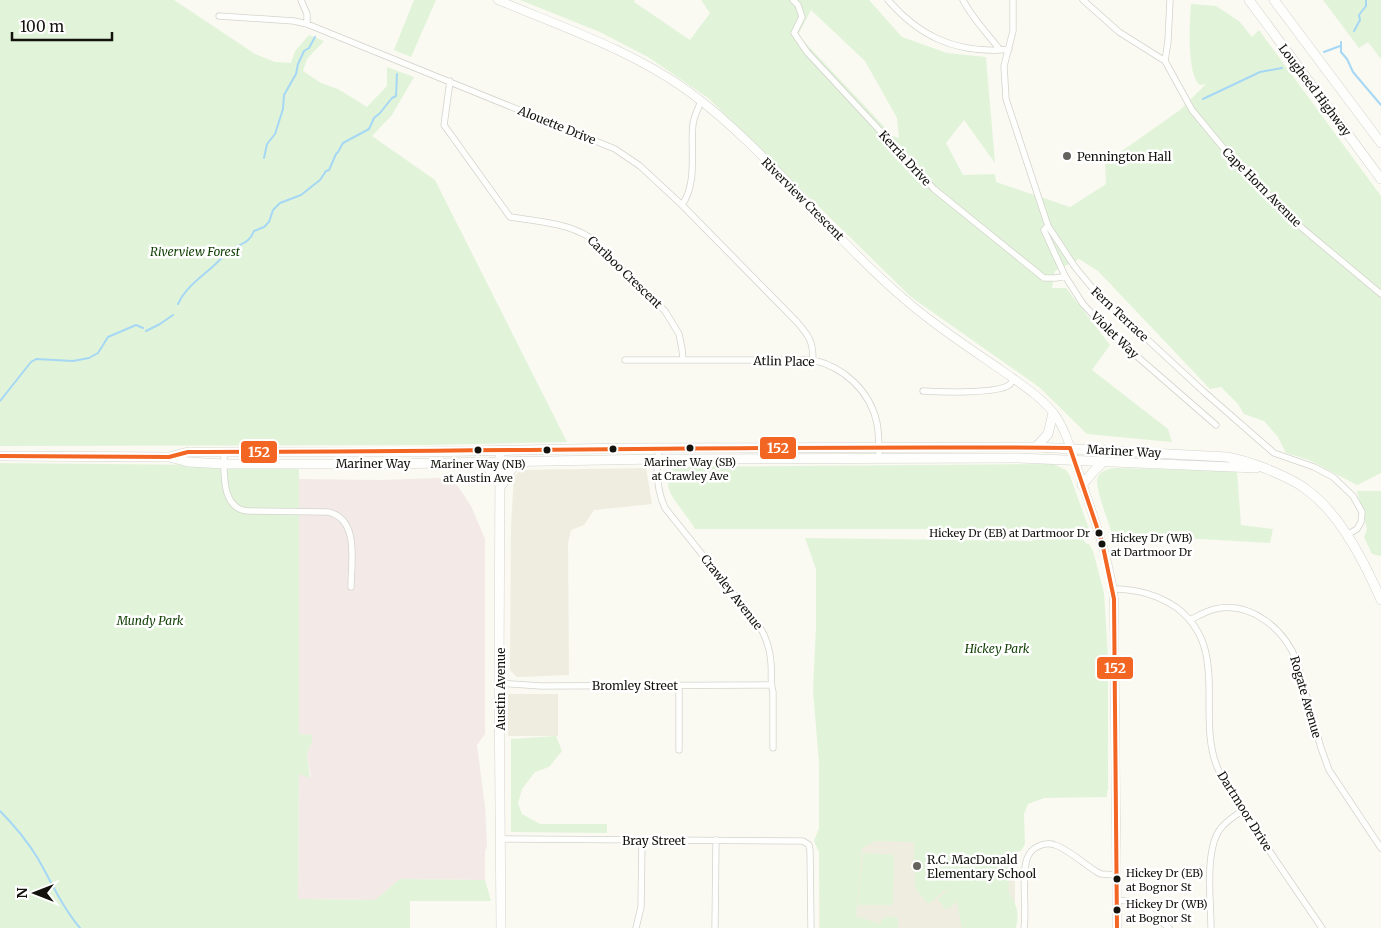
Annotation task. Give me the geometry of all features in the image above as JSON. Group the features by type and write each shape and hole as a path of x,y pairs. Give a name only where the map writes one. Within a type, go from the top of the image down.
{"main road":[{"name":"Lougheed Highway","path":"1249,0 1381,179"},
{"name":"Lougheed Highway","path":"1274,0 1381,143"},
{"path":"1036,447 1048,434 1053,413"},
{"name":"Mariner Way","path":"168,457 188,452 422,452 878,446 1070,448 1227,457 1245,461 1291,479 1312,494 1347,535 1381,600"},
{"name":"Austin Avenue","path":"500,450 501,928"},
{"name":"Mariner Way","path":"0,456 168,457 188,462 224,464 657,459 1074,459 1268,470"},
{"path":"481,462 490,470 501,486 519,461"},
{"path":"1082,485 1104,462"}],"street":[{"path":"301,0 307,14 307,24"},
{"name":"Riverview Crescent","path":"498,0 633,58 664,75 701,102 734,130 894,290 933,322 1039,398 1053,413 1064,430 1074,459 1102,546 1113,589 1115,612 1117,928"},
{"name":"Kerria Drive","path":"793,0 798,5 802,17 794,33 807,52 934,189 1044,278 1065,276"},
{"path":"888,0 901,16 942,42 965,49 984,51 1008,49"},
{"path":"962,0 971,16 1000,50"},
{"name":"Fern Terrace","path":"1013,0 1013,31 1004,66 1006,99 1048,226 1074,267 1094,290 1203,391 1274,453 1314,466 1333,477 1353,496 1362,512 1361,522 1357,530 1347,535"},
{"path":"1083,0 1119,32 1165,61 1170,0"},
{"name":"Alouette Drive","path":"219,16 307,24 616,149 640,166 682,205 803,329 813,345 813,360"},
{"name":"Cape Horn Avenue","path":"1165,61 1192,110 1235,162 1302,228 1381,294"},
{"name":"Cariboo Crescent","path":"450,82 444,125 510,217 572,229 589,237 668,315 681,341 683,360"},
{"path":"682,205 688,195 693,123 701,102"},
{"name":"Violet Way","path":"1048,226 1044,230 1065,276 1083,304 1109,332 1216,425"},
{"name":"Atlin Place","path":"624,360 813,360 825,363 850,378 863,391 871,405 877,422 878,458"},
{"path":"923,392 991,390 1008,386 1014,379"},
{"name":"Crawley Avenue","path":"659,448 657,459 659,488 662,501 668,512 762,630 770,655 771,685 774,692 773,748"},
{"path":"224,452 228,497 232,504 240,509 249,512 328,512 341,518 348,526 351,537 351,587"},
{"name":"Dartmoor Drive","path":"1113,589 1146,592 1160,597 1190,620 1201,639 1208,661 1210,738 1214,757 1229,790 1242,812 1322,928"},
{"name":"Rogate Avenue","path":"1190,620 1216,608 1237,608 1260,618 1283,637 1292,649 1297,662 1329,770 1381,848"},
{"name":"Bromley Street","path":"499,683 542,686 771,685"},
{"path":"679,685 679,750"},
{"path":"1211,928 1210,860 1212,846 1220,829 1226,822 1242,812"},
{"name":"Bray Street","path":"501,840 798,840 807,843 811,852 811,928"},
{"path":"636,928 641,906 642,840"},
{"path":"715,928 716,840"},
{"path":"1024,928 1026,862 1030,852 1036,847 1046,844 1056,845 1096,872 1117,875"},
{"path":"1117,900 1137,902 1169,928"}],"shaded area":[{"path":"646,468 652,504 594,510 584,525 571,530 568,543 569,675 517,677 510,670 511,528 514,476 521,470"},
{"path":"439,478 455,482 471,506 485,539 485,734 477,745 485,807 487,847 485,850 485,880 400,879 375,900 298,899 299,774 311,777 307,753 312,735 293,734 292,479 381,480"},
{"path":"508,694 558,694 558,736 508,736"},
{"name":"R.C. MacDonald Elementary School","path":"819,820 1015,820 1014,928 819,928"}],"green space":[{"name":"Riverview Forest","path":"0,0 174,0 255,54 275,62 291,63 295,51 309,35 324,41 307,59 303,71 321,83 338,89 367,107 387,86 387,67 414,77 392,115 372,136 435,180 567,442 428,445 0,446"},
{"path":"414,0 436,0 411,57 394,50"},
{"path":"520,0 635,0 634,2 690,40 710,13 701,0 869,0 902,37 947,53 986,57 995,163 964,120 946,143 963,175 995,174 996,182 1070,207 1106,184 1105,163 1180,110 1206,84 1200,85 1193,70 1190,46 1191,4 1216,6 1239,21 1252,37 1259,30 1381,196 1381,473 1357,485 1309,460 1286,453 1278,437 1264,421 1244,414 1238,404 1221,387 1210,389 1098,271 1079,259 1055,271 1052,288 1066,288 1110,345 1092,370 1168,429 1172,442 1087,434 1039,387 911,297 708,98 648,57 600,32","holes":["811,10 865,61 897,118 899,138 893,136 798,35"]},
{"path":"1323,0 1381,0 1381,59 1368,42 1359,48"},
{"name":"Mundy Park","path":"0,463 299,466 299,734 312,735 312,742 307,753 310,778 299,774 298,899 375,900 400,879 485,880 491,901 410,901 410,928 0,928"},
{"path":"1053,464 1066,470 1070,476 1089,529 695,529 673,497 668,486 668,480 673,467"},
{"path":"1115,468 1237,471 1241,525 1273,529 1270,543 1112,534 1097,480 1101,473"},
{"path":"1357,491 1381,491 1381,556 1372,554 1364,537 1367,529"},
{"name":"Hickey Park","path":"1078,535 1089,544 1093,551 1104,593 1108,656 1107,660 1105,660 1105,672 1108,674 1107,797 1044,798 1028,804 1024,814 1025,844 1021,851 1013,852 1008,891 1018,917 1016,928 962,928 956,896 956,902 949,908 944,908 938,899 949,889 928,904 915,888 914,842 875,841 862,848 856,916 880,924 883,918 891,916 898,918 898,928 820,928 819,852 814,841 819,828 819,764 813,690 816,569 805,538 1032,541 1035,538"},
{"path":"556,736 562,751 549,767 535,772 522,789 518,803 522,814 540,824 607,824 607,833 511,832 511,739"},
{"path":"863,853 894,855 893,905 858,905"}],"waterway":[{"path":"1354,31 1360,20 1359,15 1366,6 1366,0"},
{"path":"264,158 267,144 275,134 283,109 284,95 296,74 304,51 309,48 315,37"},
{"path":"1341,42 1341,52 1347,59 1353,72 1381,105"},
{"path":"1324,52 1340,46"},
{"path":"1203,99 1260,72 1282,68"},
{"path":"178,304 192,285 225,255 247,241 254,231 264,227 269,222 273,210 280,203 301,195 320,180 326,171 329,170 343,143 369,129 374,118 396,96 397,74"},
{"path":"146,331 173,315"},
{"path":"0,401 31,362 36,359 73,361 89,358 98,353 108,337 136,325 143,328"},
{"path":"0,811 33,851 62,903 80,928"}],"transit line":[{"name":"152","path":"0,456 169,457 188,452 849,447 1070,448 1102,542 1114,599 1117,928"}],"place":[{"name":"Pennington Hall","path":"1067,156"},
{"name":"Mariner Way (SB) at Crawley Ave","path":"690,448"},
{"name":"Mariner Way (NB) at Austin Ave","path":"478,450"},
{"name":"Hickey Dr (EB) at Dartmoor Dr","path":"1099,533"},
{"name":"Hickey Dr (WB) at Dartmoor Dr","path":"1102,544"},
{"name":"R.C. MacDonald Elementary School","path":"917,866"},
{"name":"Hickey Dr (EB) at Bognor St","path":"1117,879"},
{"name":"Hickey Dr (WB) at Bognor St","path":"1117,910"}]}
